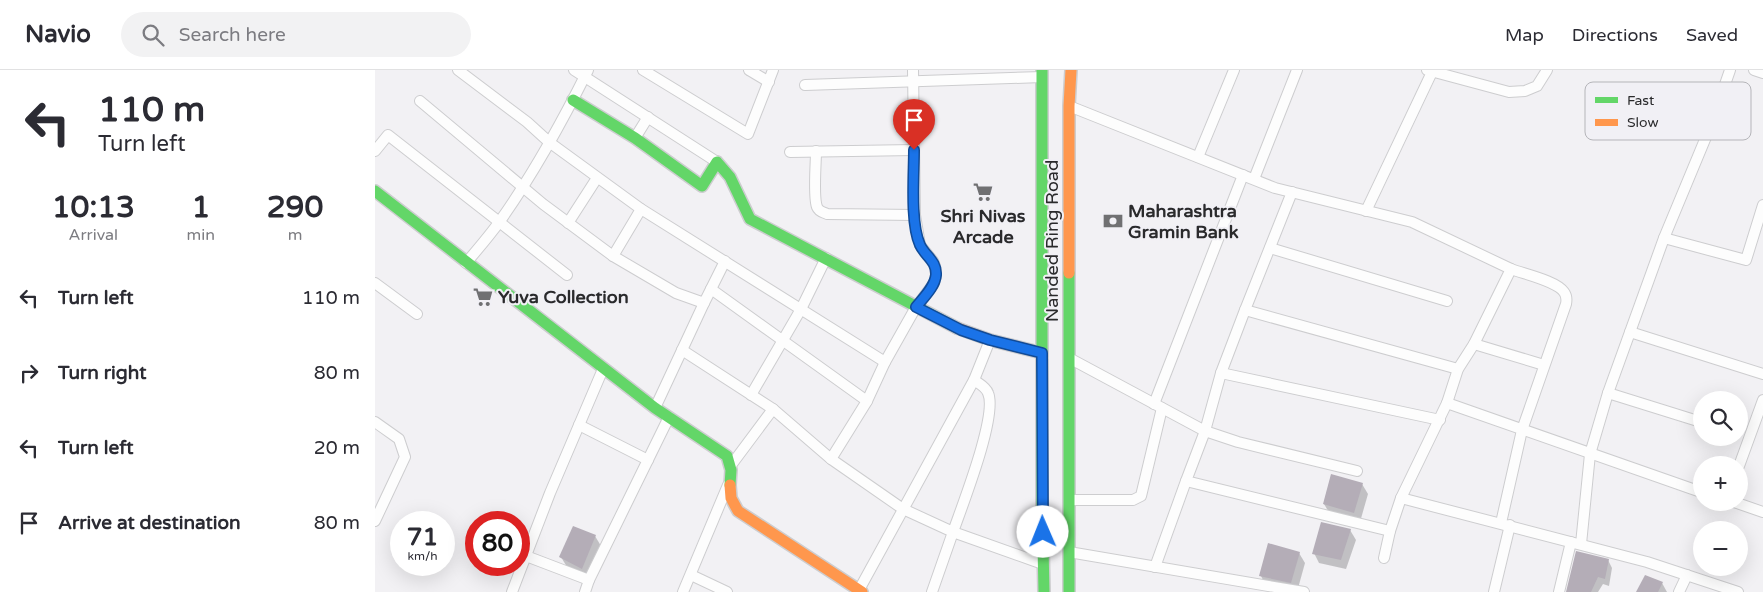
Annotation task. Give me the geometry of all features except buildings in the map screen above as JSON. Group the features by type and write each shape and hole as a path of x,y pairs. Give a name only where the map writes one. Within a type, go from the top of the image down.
{"main road":[{"name":"Nanded Ring Road","path":"1069,592 1069,106 1071,70"},
{"path":"1042,73 1044,592"},
{"path":"573,100 635,138 702,186 717,162 730,177 750,219 961,330 990,340 1042,353"},
{"path":"375,191 655,408 727,456 731,464 729,495 731,504 738,511 860,591"}],"street":[{"path":"458,70 527,122 549,142 641,209 885,362"},
{"path":"574,70 586,73 648,117 717,162"},
{"path":"643,70 747,134 773,70"},
{"path":"749,70 769,82"},
{"path":"831,459 867,401 885,362 936,275 933,261 920,245 915,215 913,70"},
{"path":"1198,157 1234,70"},
{"path":"1254,179 1297,70"},
{"path":"1366,211 1429,71 1509,92 1525,91 1537,86 1547,70"},
{"path":"1726,82 1730,70"},
{"path":"1754,70 1763,73"},
{"path":"466,262 499,222 522,187 573,100 586,73"},
{"path":"805,86 913,82 1042,73"},
{"path":"419,101 522,187 613,256 676,293 703,304"},
{"path":"1069,106 1291,192 1412,222 1511,270 1557,286 1563,290 1567,296 1567,304 1522,430 1494,592"},
{"path":"635,138 648,117"},
{"path":"375,151 388,135 567,275"},
{"path":"1559,592 1576,543 1590,454 1608,393 1664,238 1704,140"},
{"path":"790,152 914,150"},
{"path":"816,151 815,199 820,212 827,214 915,215"},
{"path":"1069,500 1133,500 1141,496 1158,406 1243,175"},
{"path":"568,223 597,178"},
{"path":"1155,567 1205,431 1221,373 1291,192"},
{"path":"1664,238 1746,260 1763,204"},
{"path":"613,256 641,209"},
{"path":"1270,248 1447,300"},
{"path":"751,395 801,309 825,258"},
{"path":"655,408 725,261"},
{"path":"1385,558 1390,532 1401,498 1440,420 1458,369 1474,344 1511,270"},
{"path":"375,283 417,314"},
{"path":"711,290 867,401"},
{"path":"1245,310 1458,369"},
{"path":"1630,332 1763,374"},
{"path":"860,591 974,380 990,340"},
{"path":"1474,344 1544,364"},
{"path":"682,350 773,409 831,459 903,509 953,532 1043,564"},
{"path":"1069,358 1205,431 1238,442 1357,472"},
{"path":"530,546 603,368"},
{"path":"1221,373 1440,420"},
{"path":"932,592 975,468 990,412 990,400 987,391 974,380"},
{"path":"1608,393 1693,420"},
{"path":"1742,456 1763,400"},
{"path":"1447,404 1693,489"},
{"path":"731,464 773,409"},
{"path":"585,592 589,580 669,417"},
{"path":"375,422 399,439 405,457 375,521"},
{"path":"579,425 648,460"},
{"path":"683,592 731,477"},
{"path":"1186,480 1390,532"},
{"path":"1401,498 1647,562 1738,592"},
{"path":"1748,506 1762,509"},
{"path":"1069,552 1304,592"},
{"path":"530,558 589,580"},
{"path":"691,575 727,592"},
{"path":"1679,592 1687,575"},
{"path":"512,592 518,576"}],"traffic: fast":[{"path":"1042,70 1042,501 1044,592"},
{"path":"573,100 635,138 702,186 717,162 730,177 750,219 957,328"},
{"path":"375,191 655,408 727,456 731,470 730,485"},
{"path":"1069,273 1069,592"}],"traffic: slow":[{"path":"1069,273 1069,106 1071,70"},
{"path":"957,328 990,340 1042,353"},
{"path":"730,485 731,498 738,511 862,592"}],"place":[{"name":"Shri Nivas Arcade","path":"983,192"},
{"name":"Maharashtra Gramin Bank","path":"1113,221"},
{"name":"Yuva Collection","path":"483,297"}],"route":[{"path":"914,150 915,215 918,238 923,251 933,261 936,275 933,283 916,307 961,330 990,340 1042,353 1043,532"}]}
